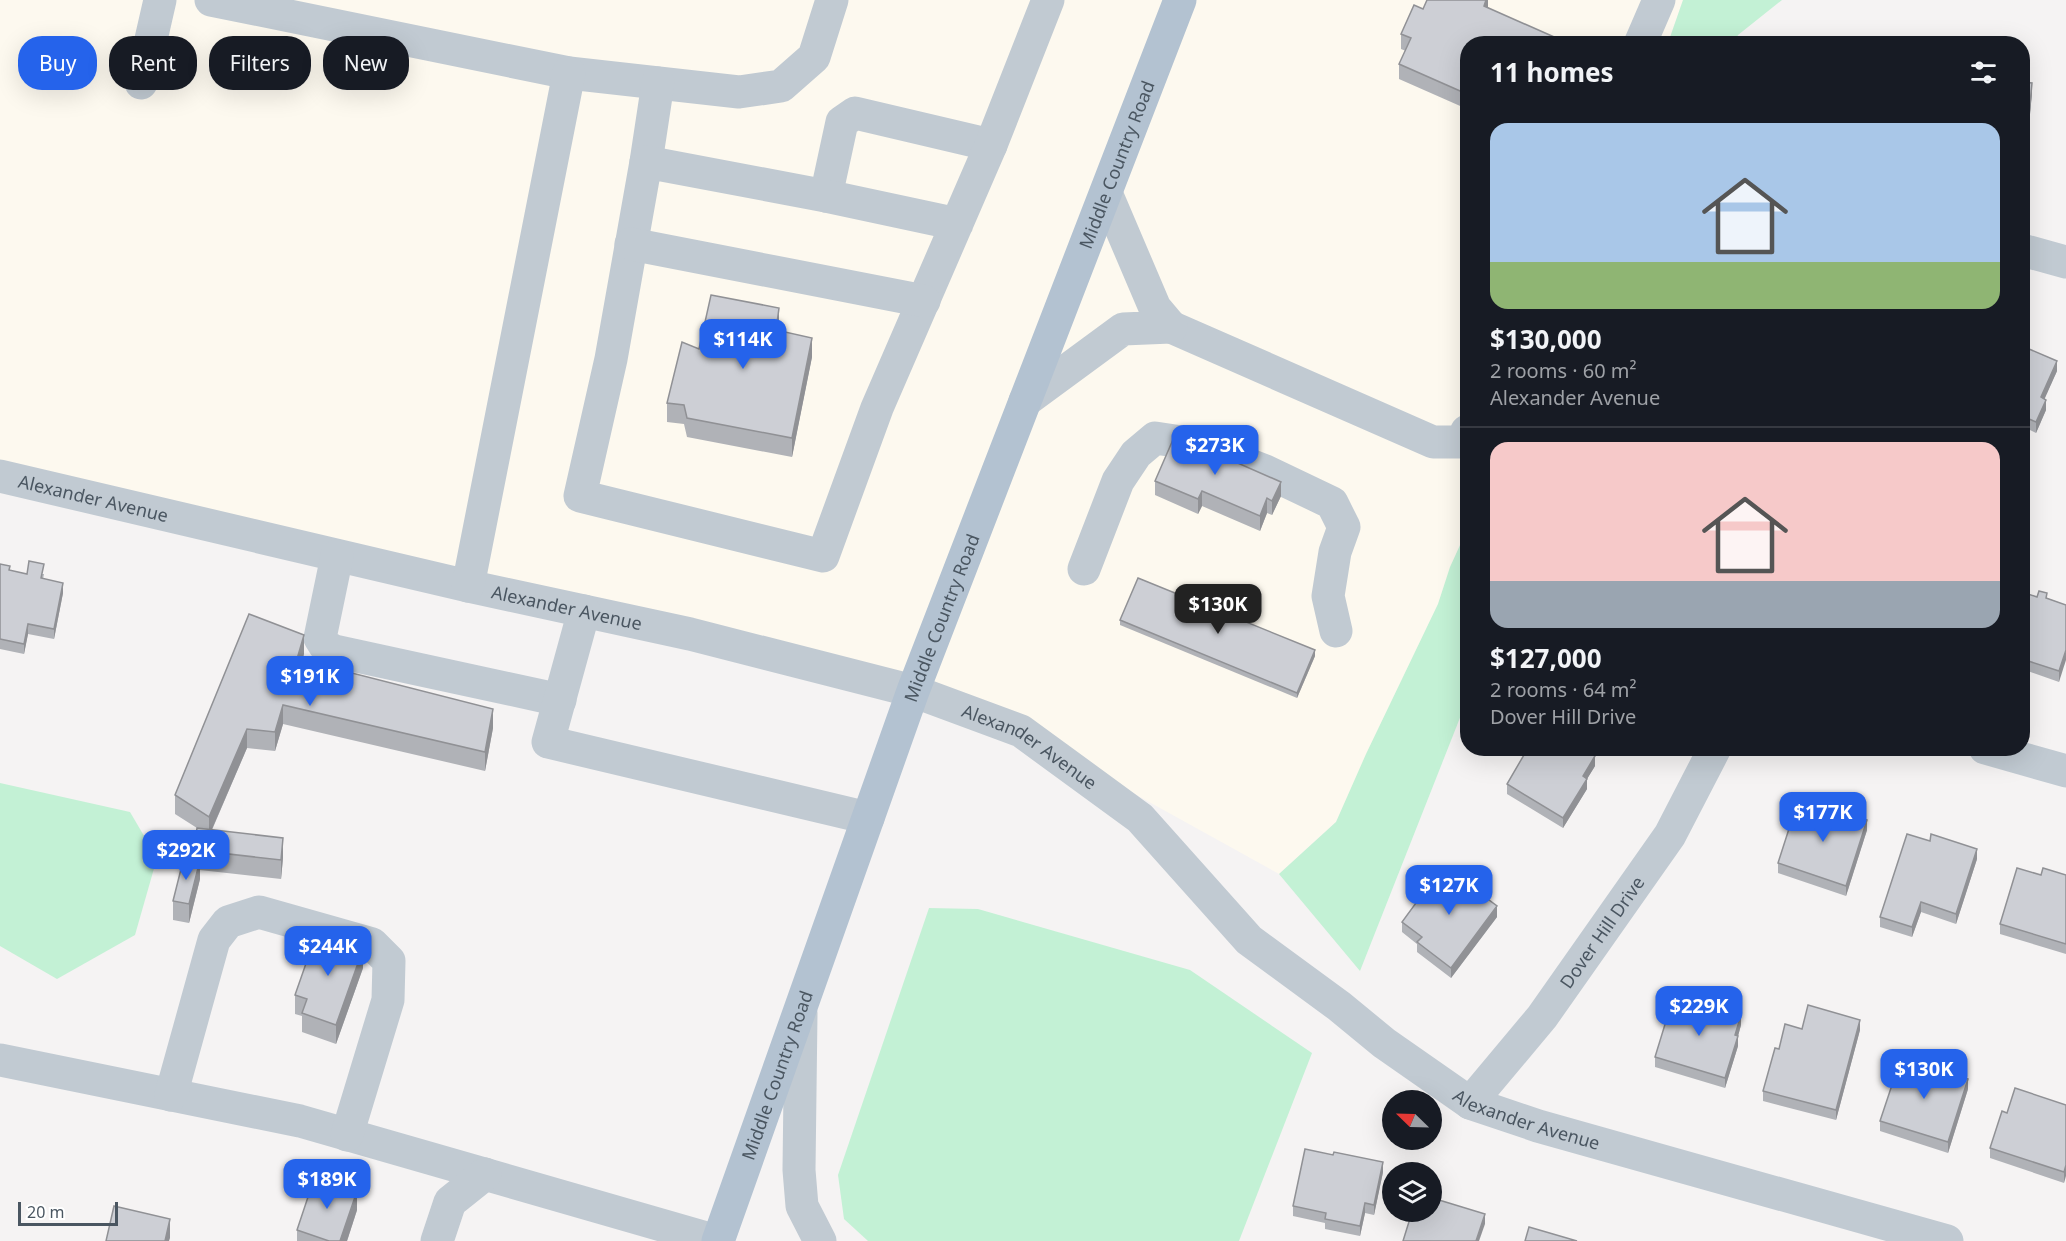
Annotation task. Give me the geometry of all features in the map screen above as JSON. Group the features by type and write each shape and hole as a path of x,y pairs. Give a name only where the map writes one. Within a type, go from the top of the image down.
{"main road":[{"name":"Middle Country Road","path":"717,1241 913,692 1180,0"}],"street":[{"path":"152,36 160,0"},
{"path":"211,0 569,73 739,92 781,86 814,57 832,0"},
{"path":"658,83 612,359 580,496 823,556 877,408 991,145 1048,0"},
{"path":"1643,36 1659,0"},
{"path":"468,586 569,73"},
{"path":"825,196 842,122 855,113 991,145"},
{"path":"646,162 957,224"},
{"path":"1106,193 1155,308 1171,327"},
{"path":"631,244 924,302"},
{"path":"2030,252 2066,262"},
{"path":"1025,401 1124,329 1171,327 1433,442 1460,442"},
{"path":"1084,569 1118,481 1136,454 1155,438 1195,444 1265,471 1332,502 1344,527 1335,552 1328,596 1336,632"},
{"name":"Alexander Avenue","path":"0,476 468,586 690,634 913,692 1021,731 1140,818 1250,940 1339,1006 1384,1043 1470,1103 1538,1126 1947,1241"},
{"path":"338,556 320,638 324,646 334,651 560,700"},
{"path":"584,612 548,742 868,818"},
{"name":"Dover Hill Drive","path":"1470,1103 1542,1017 1670,835 1711,756"},
{"path":"2013,756 2066,771"},
{"path":"171,1095 214,940 228,921 259,912 372,944 389,961 388,1000 347,1135"},
{"path":"801,1007 799,1170 802,1206 820,1241"},
{"path":"0,1059 300,1121 717,1241"},
{"path":"437,1241 450,1202 485,1174"}],"shaded area":[{"path":"0,0 1683,0 1670,36 1460,36 1460,544 1438,604 1336,822 1279,874 1021,731 0,476"}],"green space":[{"path":"1683,0 1782,0 1738,36 1670,36"},
{"path":"1460,545 1460,718 1360,971 1279,874 1336,822 1438,604"},
{"path":"0,783 130,812 157,858 135,935 57,979 0,946"},
{"path":"929,908 978,909 1190,970 1312,1053 1239,1241 868,1241 844,1219 838,1175"}],"building":[{"path":"1427,0 1486,0 1484,6 1552,36 1460,36 1460,91 1399,64 1411,38 1401,34 1414,5 1423,9"},
{"path":"711,295 779,308 776,330 812,338 792,438 687,418 684,405 667,403 682,342 699,349"},
{"path":"2030,349 2057,361 2041,397 2046,400 2036,422 2030,419"},
{"path":"1175,435 1194,443 1196,438 1220,448 1217,454 1281,482 1272,501 1267,498 1260,516 1202,491 1198,499 1155,481"},
{"path":"29,561 44,564 41,578 63,583 54,629 28,624 24,644 0,639 0,564 10,566 9,570 27,574"},
{"path":"1138,578 1315,650 1297,693 1120,620"},
{"path":"2039,591 2047,593 2046,598 2066,605 2066,650 2059,671 2030,662 2030,595 2037,597"},
{"path":"249,614 304,635 297,659 493,709 485,752 283,705 275,732 247,729 209,817 175,795"},
{"path":"1523,756 1595,756 1583,776 1587,779 1563,818 1507,784"},
{"path":"1797,804 1819,811 1822,805 1867,820 1846,886 1778,863"},
{"path":"197,828 283,838 281,860 194,850"},
{"path":"1907,834 1930,841 1931,834 1977,849 1956,914 1921,902 1912,927 1880,917"},
{"path":"184,857 200,860 189,904 173,901"},
{"path":"1443,866 1497,906 1451,968 1417,942 1422,937 1402,922"},
{"path":"2017,868 2041,875 2043,868 2066,875 2066,944 2000,924"},
{"path":"317,932 363,949 336,1025 302,1013 307,999 295,995"},
{"path":"1674,995 1741,1015 1735,1035 1738,1036 1725,1078 1655,1057"},
{"path":"1808,1005 1860,1020 1836,1110 1763,1091 1775,1048 1779,1049 1785,1024 1802,1029"},
{"path":"1901,1058 1968,1079 1948,1142 1880,1121"},
{"path":"2015,1088 2066,1105 2064,1172 1990,1148 2002,1111 2007,1113"},
{"path":"1305,1149 1333,1155 1334,1152 1383,1162 1374,1205 1365,1203 1360,1226 1325,1219 1326,1213 1293,1206"},
{"path":"315,1176 357,1191 340,1241 329,1241 297,1230"},
{"path":"1442,1201 1485,1214 1476,1241 1403,1241 1409,1222 1442,1222"},
{"path":"114,1206 170,1219 165,1241 106,1241"},
{"path":"1529,1227 1577,1241 1525,1241"}]}
